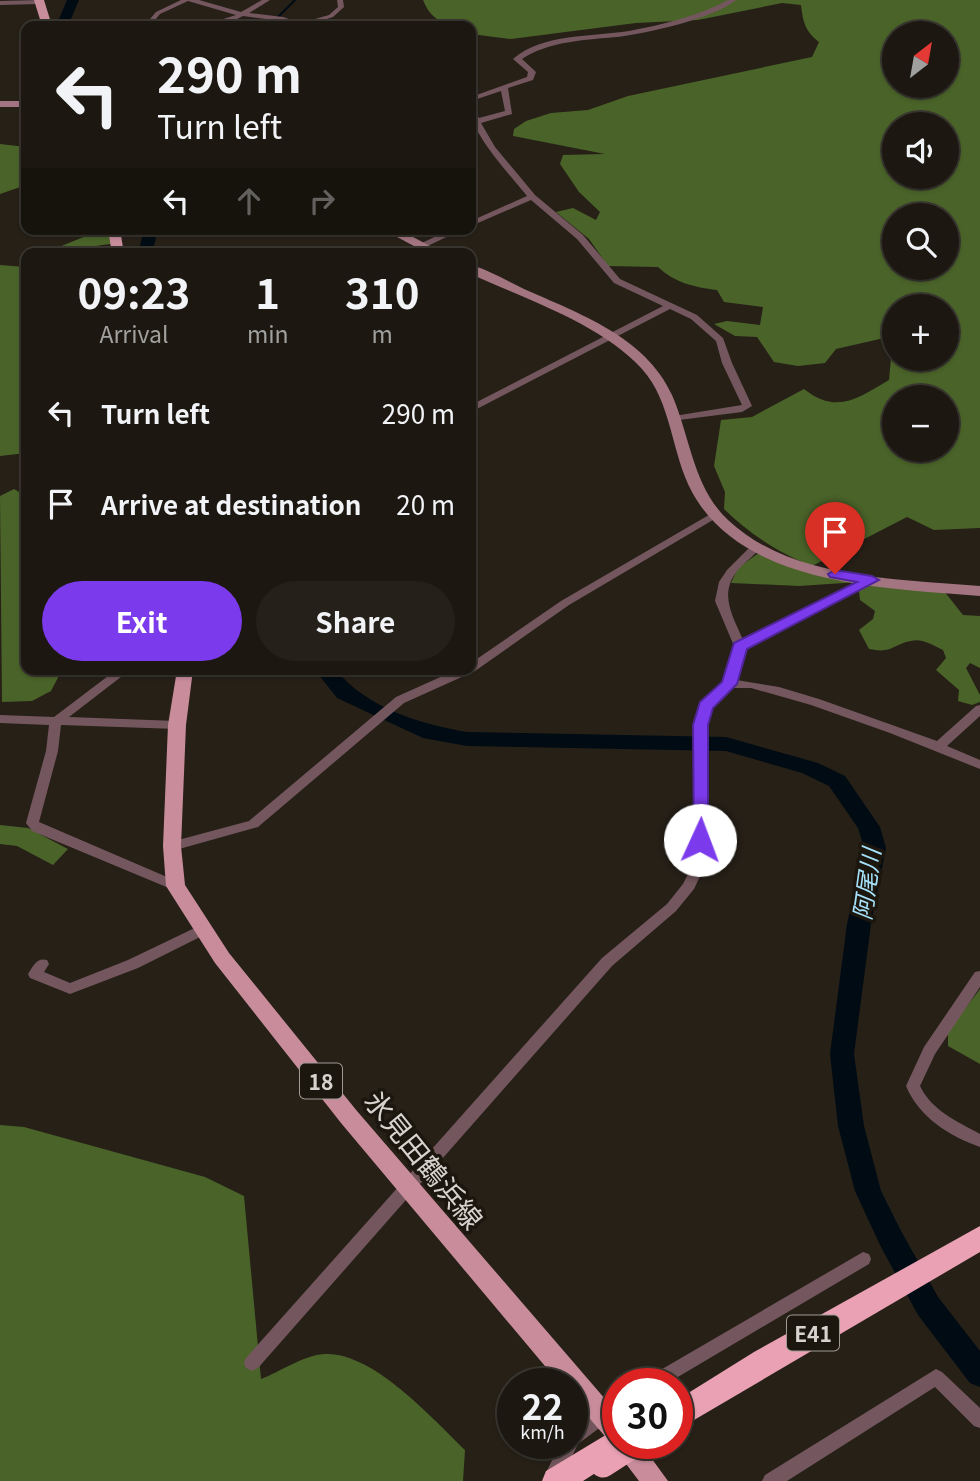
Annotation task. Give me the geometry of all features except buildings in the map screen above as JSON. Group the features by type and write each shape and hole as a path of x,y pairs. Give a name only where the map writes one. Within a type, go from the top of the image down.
{"highway":[{"name":"E41","path":"693,1406 980,1227"},
{"name":"E41","path":"693,1394 827,1312 947,1250 980,1238"},
{"path":"562,1480 591,1448"}],"main road":[{"path":"40,1 46,21"},
{"name":"氷見田鶴浜線","path":"184,675 177,725 172,846 176,886 202,929 407,1187 602,1400"},
{"path":"638,1459 655,1481"}],"street":[{"path":"151,21 158,13 186,0"},
{"path":"191,0 241,14 288,21"},
{"path":"226,21 267,0"},
{"path":"316,21 331,16 341,7 340,0"},
{"path":"476,97 530,78 532,72 517,59 529,52 579,40 632,32 733,0"},
{"path":"0,3 40,1"},
{"path":"478,121 509,112 504,86"},
{"path":"0,104 21,104"},
{"path":"476,118 492,148 532,197 580,237 617,281 694,317 720,340 727,363 747,405 741,410 674,419"},
{"path":"476,222 532,197"},
{"path":"400,235 426,248"},
{"path":"417,248 446,235"},
{"path":"476,271 610,336 650,368 674,419 699,493 714,514 757,546 820,571 872,580 980,591"},
{"path":"476,406 671,304"},
{"path":"476,664 565,603 714,514"},
{"path":"252,1363 607,962 668,909 690,885 697,862 701,825 701,725 706,706 729,684 740,646 722,601 732,569 757,546"},
{"path":"740,646 872,580"},
{"path":"117,675 55,722 52,751 32,823 37,828 176,886"},
{"path":"172,846 253,824 406,697 456,675"},
{"path":"729,684 738,683 785,693 938,747 980,765"},
{"path":"938,747 980,709"},
{"path":"0,719 177,725"},
{"path":"42,964 35,974 70,989 133,964 202,929"},
{"path":"980,976 941,1031 913,1086 919,1103 927,1111 980,1141"},
{"path":"678,1368 863,1259"},
{"path":"771,1481 936,1377 980,1420"},
{"path":"591,1448 602,1425"}],"green space":[{"path":"423,0 980,0 980,528 934,530 907,517 812,566 765,542 724,509 725,492 714,466 721,420 752,417 804,389 827,401 847,401 889,380 890,371 959,371 959,294 882,294 882,339 836,349 825,363 798,366 774,362 757,337 735,336 714,324 727,321 760,325 763,307 724,302 717,290 685,283 658,267 608,266 589,239 556,212 573,208 596,220 600,212 579,192 560,164 563,155 605,154 513,136 514,129 526,121 551,113 588,110 628,96 812,57 819,42 806,26 801,5 782,3 698,20 636,23 511,39 476,35 476,21 440,21"},
{"path":"0,144 21,146 21,187 0,194"},
{"path":"110,235 111,244 57,248 86,236"},
{"path":"0,265 21,267 21,454 0,456"},
{"path":"14,489 21,493 21,675 59,675 51,691 32,701 2,702 0,496"},
{"path":"760,552 859,582 799,586 731,583 738,568"},
{"path":"870,584 944,591 963,615 980,616 980,668 970,663 966,668 980,695 980,702 972,705 958,701 959,690 936,670 946,658 943,650 915,640 888,649 869,649 859,630 873,619 875,611 860,600 859,591"},
{"path":"0,825 28,828 68,849 53,865 17,846 0,844"},
{"path":"980,989 980,1064 948,1046 948,1031"},
{"path":"0,1125 24,1127 205,1177 244,1196 261,1379 318,1355 344,1357 363,1364 382,1375 419,1405 465,1450 463,1481 0,1481"}],"waterway":[{"name":"阿尾川","path":"64,21 73,0"},
{"path":"276,21 295,0"},
{"name":"阿尾川","path":"146,248 150,235"},
{"name":"阿尾川","path":"329,675 344,693 423,731 467,739 726,744 810,768 837,781 869,827 875,848 859,924 842,1054 851,1126 868,1191 891,1239 928,1306 980,1374"}],"route":[{"path":"700,840 701,725 706,706 729,684 740,646 872,580 835,574"}]}
